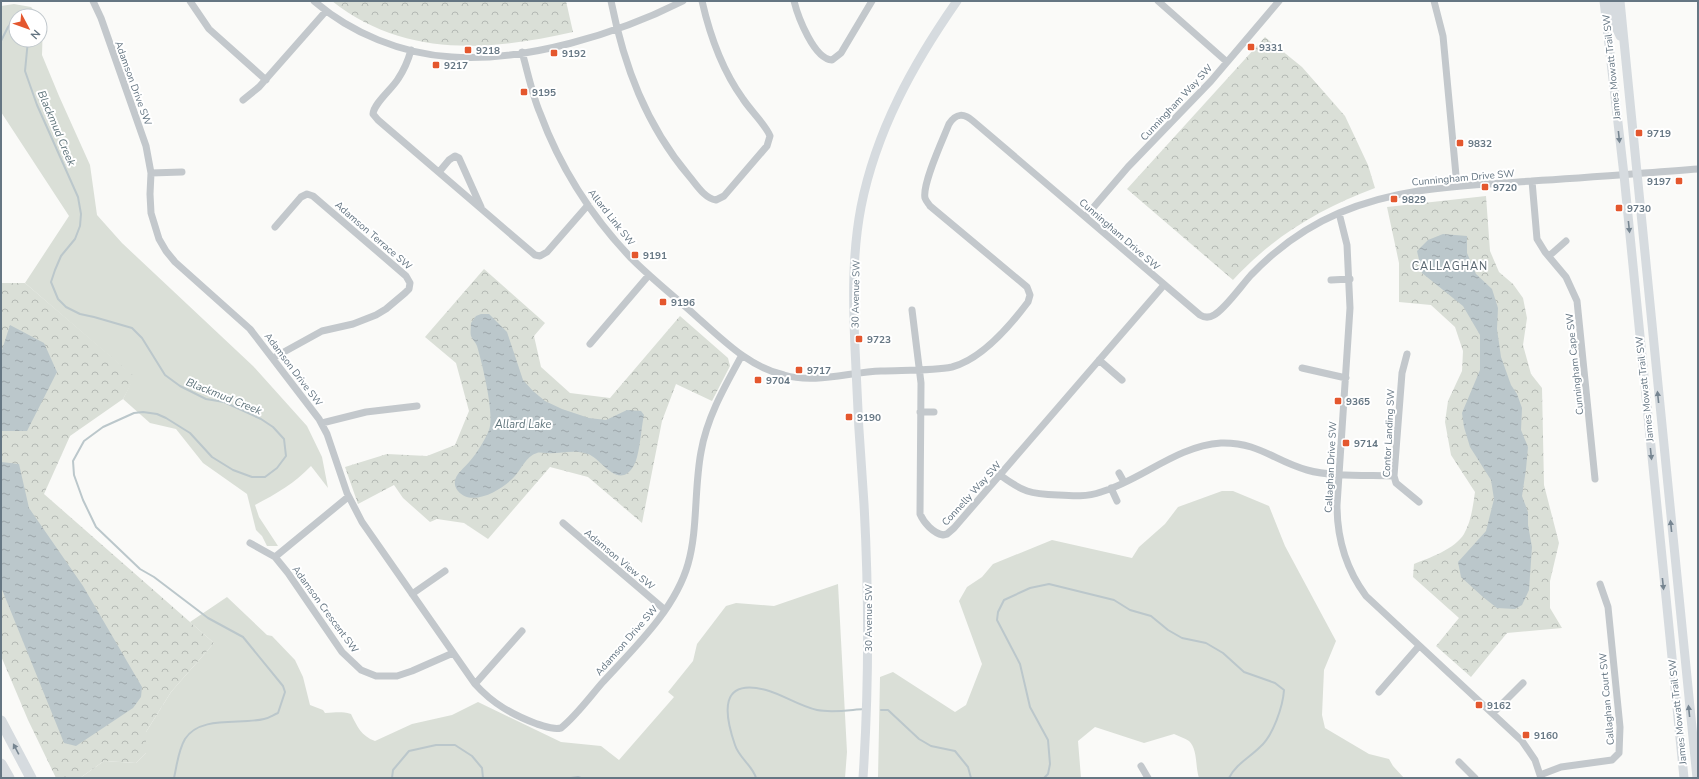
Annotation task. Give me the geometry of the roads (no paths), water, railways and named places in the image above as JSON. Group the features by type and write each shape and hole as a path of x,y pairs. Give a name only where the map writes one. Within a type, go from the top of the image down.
{"highway":[{"path":"1,721 31,778"},
{"path":"1,764 9,778"}],"main road":[{"name":"30 Avenue SW","path":"863,778 867,684 868,581 856,373 853,289 856,242 866,187 879,144 898,99 921,56 957,1"},
{"name":"James Mowatt Trail SW","path":"1604,1 1624,175 1684,778"},
{"path":"1612,1 1615,25 1624,45"},
{"name":"James Mowatt Trail SW","path":"1620,1 1697,778"}],"street":[{"name":"Adamson Drive SW","path":"93,1 101,18 146,146 151,173 151,213 155,230 166,251 180,267 245,324 273,358 322,423 331,444 348,497 362,522 475,684 489,699 513,714 550,728 561,728 630,652 665,610 679,588 688,564 692,541 699,461 706,432 714,408 742,355"},
{"path":"190,1 209,29 266,80"},
{"path":"314,1 326,11 366,34 411,50 451,57 476,58 522,52 571,43 617,30 683,1"},
{"path":"611,1 617,30 632,79 645,110 659,135 683,169 704,194 713,199 718,199 724,196 767,146 770,136 743,99 723,66 711,34 702,1"},
{"path":"794,1 803,26 814,46 825,59 832,60 841,52 872,1"},
{"path":"1158,1 1227,62"},
{"name":"Cunningham Way SW","path":"1086,216 1128,167 1211,81 1279,1"},
{"path":"1434,1 1443,36 1457,186"},
{"path":"243,100 259,88 326,11"},
{"path":"411,50 406,65 399,78 375,107 373,114 378,120 533,254 540,256 548,251 588,205"},
{"name":"Allard Link SW","path":"522,52 534,98 547,131 566,169 588,205 618,244 649,275 742,355 773,372 792,377 817,378 856,373"},
{"name":"Cunningham Drive SW","path":"856,373 951,367 964,363 980,354 991,344 1025,305 1030,295 1026,287 926,201 925,191 929,177 949,124 953,118 962,114 969,118 1086,216 1200,315 1210,317 1219,311 1240,286 1272,255 1303,233 1339,213 1371,201 1430,188 1698,169"},
{"path":"439,172 453,157 459,158 482,209"},
{"path":"151,173 182,172"},
{"name":"Cunningham Cape SW","path":"1532,181 1535,234 1539,244 1562,271 1571,286 1578,308 1595,478"},
{"name":"Adamson Terrace SW","path":"273,358 322,331 353,324 376,315 401,297 409,289 410,283 406,276 313,196 307,194 301,197 275,227"},
{"name":"Callaghan Drive SW","path":"1339,213 1347,245 1350,279 1350,308 1339,474 1338,527 1343,552 1360,587 1374,604 1493,712 1522,741 1535,760 1541,776"},
{"path":"1548,256 1566,241"},
{"path":"590,344 649,275"},
{"path":"1331,280 1350,279"},
{"name":"Connelly Way SW","path":"918,369 921,383 920,514 923,520 936,532 942,535 950,532 1164,285"},
{"path":"912,310 918,369"},
{"name":"Contor Landing SW","path":"1407,354 1402,373 1394,476 1396,483 1418,502"},
{"path":"1099,360 1122,380"},
{"path":"1302,368 1346,378"},
{"path":"322,423 366,412 417,406"},
{"path":"920,412 934,412"},
{"path":"1000,475 1019,489 1038,494 1087,495 1111,488 1189,450 1222,443 1254,447 1291,465 1309,471 1339,474 1394,476"},
{"path":"1120,473 1124,482"},
{"path":"1111,488 1117,501"},
{"path":"275,557 348,497"},
{"name":"Adamson View SW","path":"562,523 665,610"},
{"name":"Adamson Crescent SW","path":"250,543 275,557 288,573 342,652 361,670 376,676 397,676 453,653"},
{"path":"412,594 445,571"},
{"name":"Callaghan Court SW","path":"1541,776 1562,767 1612,760 1619,753 1620,727 1608,607 1600,584"},
{"path":"475,684 522,631"},
{"path":"1379,692 1419,646"},
{"path":"1493,712 1523,683"},
{"path":"1458,762 1475,778"},
{"path":"1141,766 1148,778"}],"water":[{"path":"1443,234 1467,236 1467,253 1476,274 1492,289 1498,308 1497,329 1501,357 1511,385 1517,394 1522,408 1521,430 1528,447 1522,496 1528,512 1528,525 1532,547 1529,590 1522,605 1515,609 1497,608 1483,597 1461,577 1458,562 1486,531 1494,499 1491,480 1470,447 1464,427 1462,413 1480,370 1480,335 1463,306 1422,273 1417,251 1428,240"},
{"name":"Allard Lake","path":"481,314 489,314 507,332 523,380 545,401 562,409 589,418 606,420 627,410 641,411 644,415 638,455 634,465 628,472 622,475 617,475 588,454 572,452 539,453 530,457 517,474 503,487 487,495 471,498 464,496 458,491 455,486 455,482 458,474 473,458 489,430 490,413 485,376 477,346 471,334 471,323 476,316"},
{"path":"10,325 44,343 57,372 27,431 1,431 1,353"},
{"path":"1,462 19,464 29,508 83,586 142,687 141,697 133,708 76,746 64,743 1,587"}],"waterway":[{"name":"Blackmud Creek","path":"1,41 8,27"},
{"name":"Blackmud Creek","path":"27,48 25,71 37,105 78,197 81,214 80,226 75,239 61,256 51,282 58,299 66,307 80,314 132,328 142,338 165,375 180,386 206,399 224,402 261,419 273,427 284,439 286,456 277,468 265,477 252,477 233,470 212,457 190,433 166,418 157,414 143,412 134,413 103,427 84,441 73,461 74,475 83,500 96,527 140,569 154,577 208,618 243,637 283,686 285,692 278,713 268,718 255,721 222,722 200,727 192,731 185,739 181,748 174,778"},
{"name":"Blackmud Creek","path":"1044,778 1048,774 1050,764 1048,740 1030,707 1020,664 997,620 998,612 1004,600 1030,588 1049,584 1114,600 1130,610 1151,616 1168,630 1182,638 1206,643 1223,653 1244,672 1275,683 1284,690 1282,704 1269,736 1260,747 1235,769 1229,778"},
{"name":"Blackmud Creek","path":"756,778 737,750 731,733 728,710 729,701 733,694 740,689 751,688 766,690 804,706 823,711 864,709"},
{"name":"Blackmud Creek","path":"881,710 888,710 919,739 931,746 955,751 968,767 971,778"},
{"name":"Blackmud Creek","path":"392,778 393,770 409,751 436,745 455,745 472,756 482,768 483,778"},
{"name":"Blackmud Creek","path":"571,778 581,778"}],"place":[{"name":"9331","path":"1251,47"},
{"name":"9218","path":"468,50"},
{"name":"9192","path":"554,53"},
{"name":"9217","path":"436,65"},
{"name":"9195","path":"524,92"},
{"name":"9719","path":"1639,133"},
{"name":"9832","path":"1460,143"},
{"name":"9197","path":"1679,181"},
{"name":"9720","path":"1485,187"},
{"name":"9829","path":"1394,199"},
{"name":"9730","path":"1619,208"},
{"name":"9191","path":"635,255"},
{"name":"9196","path":"663,302"},
{"name":"9723","path":"859,339"},
{"name":"9717","path":"799,370"},
{"name":"9704","path":"758,380"},
{"name":"9365","path":"1338,401"},
{"name":"9190","path":"849,417"},
{"name":"9714","path":"1346,443"},
{"name":"9162","path":"1479,705"},
{"name":"9160","path":"1526,735"}],"district":[{"name":"CALLAGHAN","path":"1450,266"}]}
